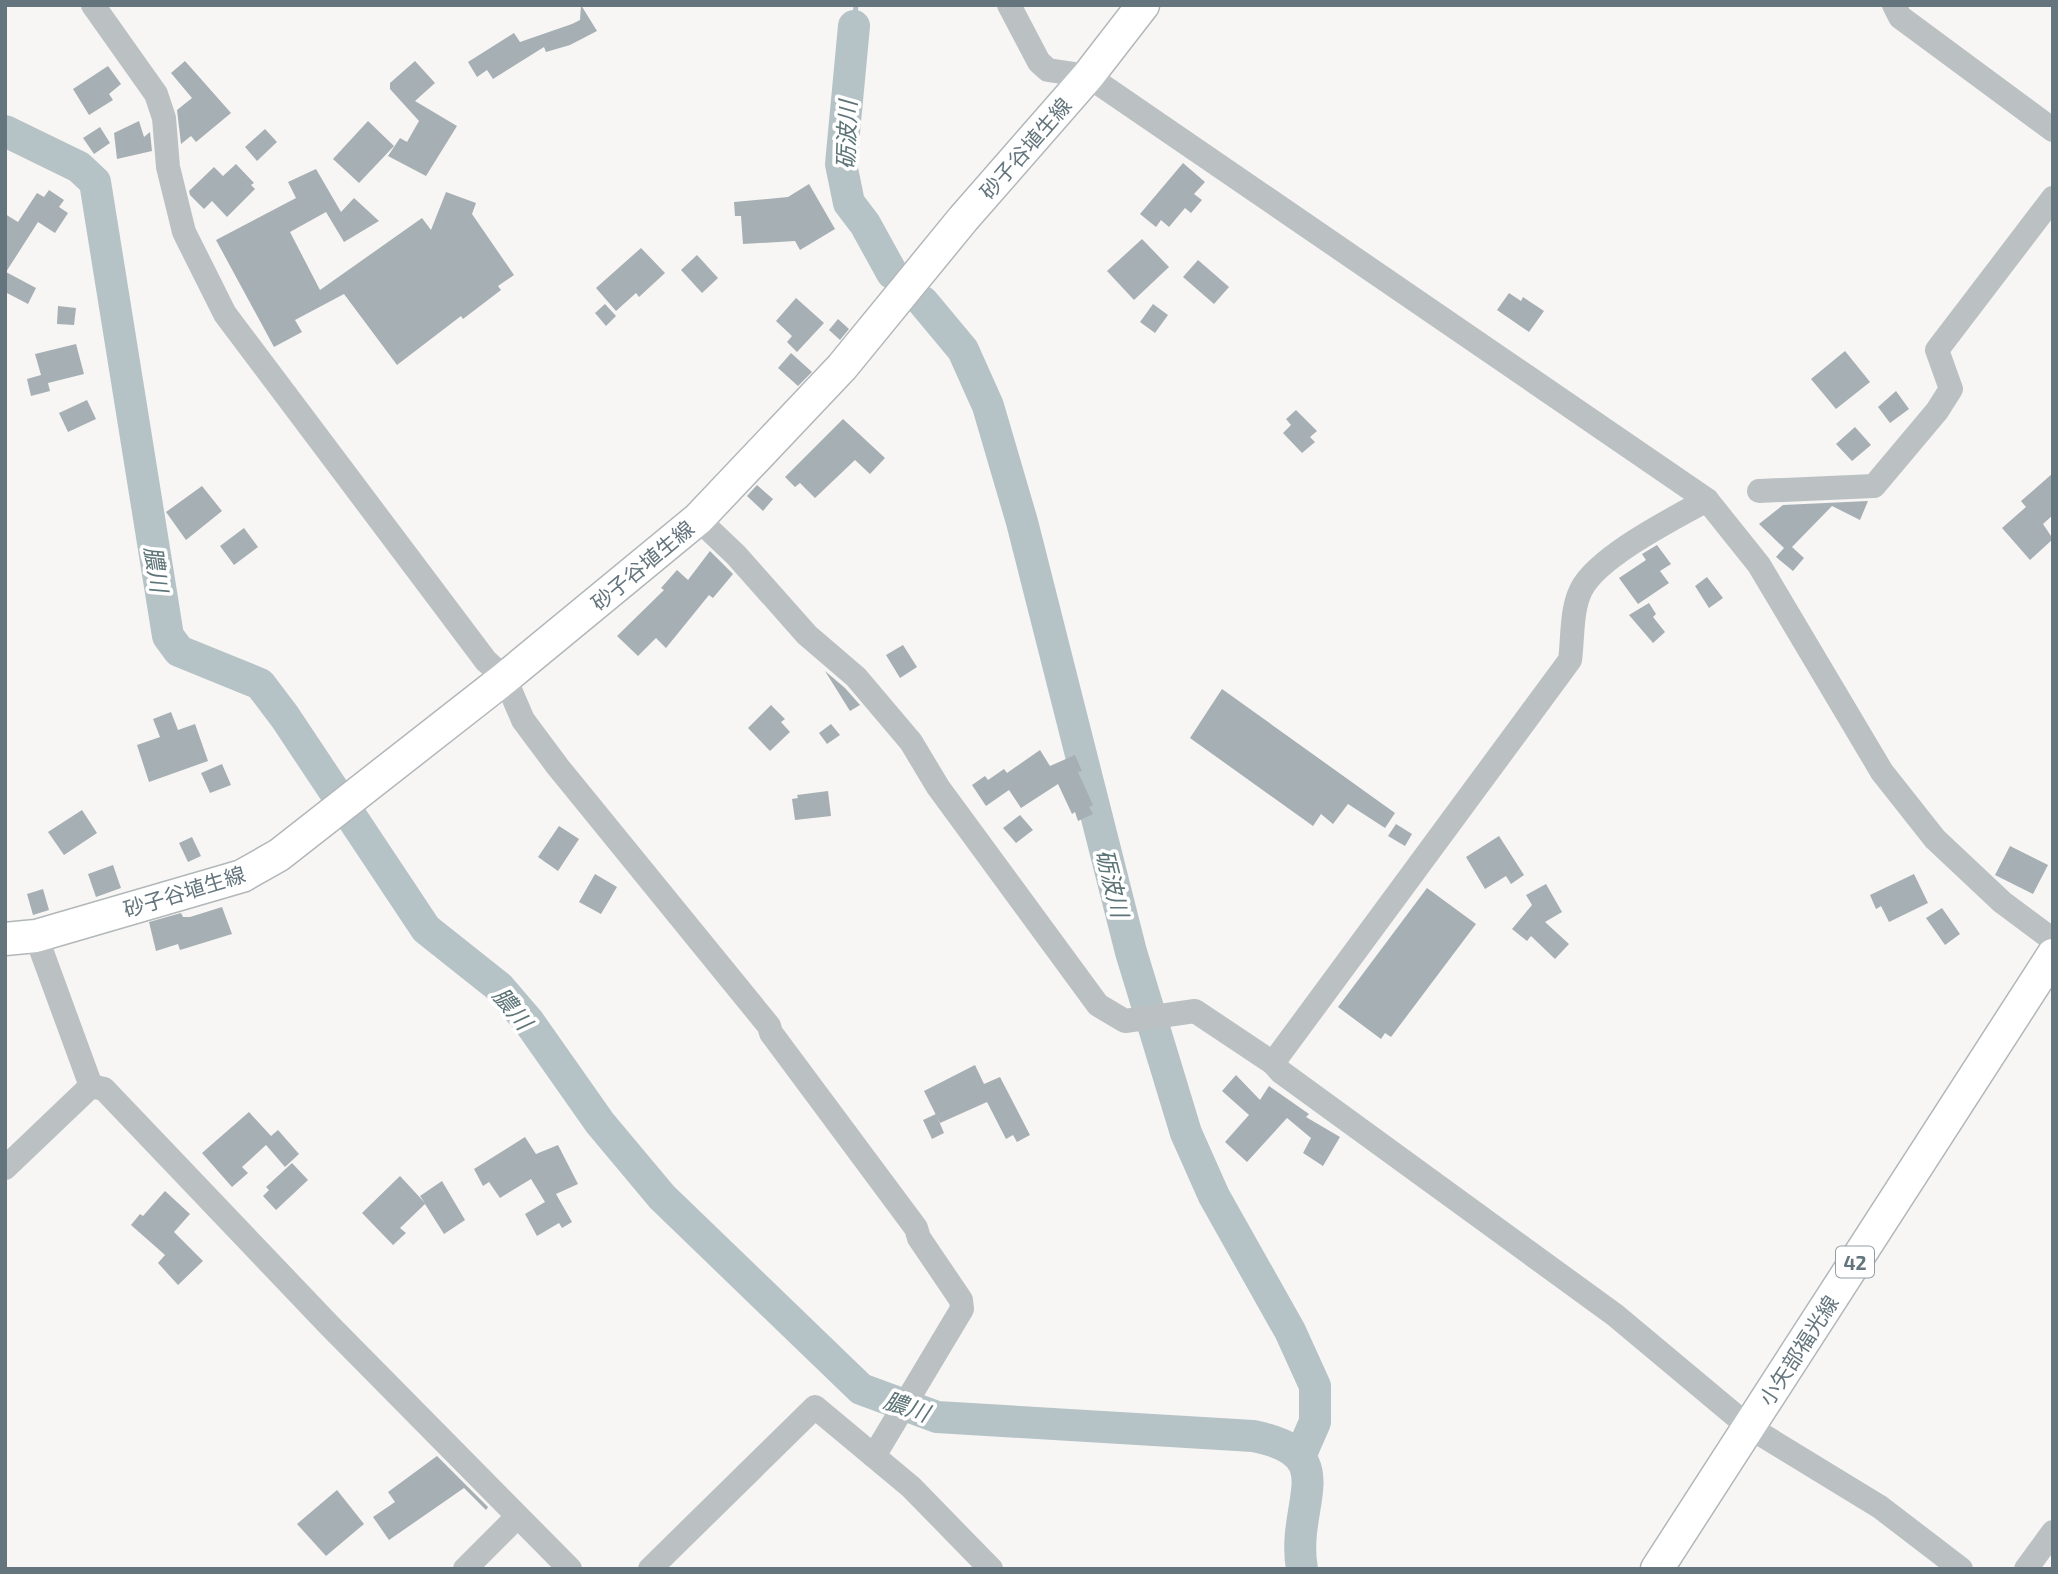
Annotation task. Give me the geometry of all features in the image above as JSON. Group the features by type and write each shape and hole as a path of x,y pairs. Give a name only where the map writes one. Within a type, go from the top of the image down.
{"main road":[{"name":"砂子谷埴生線","path":"20,938 242,876 279,855 505,678 698,519 842,367 963,219 1088,76 1143,5"},
{"name":"小矢部福光線","path":"1657,1569 2053,955"}],"street":[{"path":"93,5 156,94 164,118 168,167 184,232 225,314 486,661 505,678 523,720 769,1026 771,1033 916,1228 919,1238 961,1300 962,1309 929,1369 876,1453"},
{"path":"1009,5 1039,62 1048,70 1088,76 1707,500 1759,565 1882,772 1935,839 2001,902 2053,940"},
{"path":"1894,5 1900,17 2053,130"},
{"path":"1759,491 1874,486 1937,411 1951,389 1937,350 2053,198"},
{"path":"1273,1063 1570,660 1576,602 1582,588 1593,574 1630,543 1707,500"},
{"path":"698,519 736,555 807,635 856,677 911,741 939,787 1098,1005 1125,1021 1195,1011 1273,1063 1281,1072 1615,1315 1749,1427 1880,1507 1961,1569"},
{"path":"20,938 90,1086"},
{"path":"5,1168 90,1086"},
{"path":"90,1086 104,1089 329,1325 570,1569"},
{"path":"650,1569 816,1407 876,1453 991,1569"},
{"path":"465,1569 517,1517"},
{"path":"2026,1569 2053,1532"}],"building":[{"path":"581,5 597,31 570,45 546,52 544,47 493,79 487,70 477,77 468,62 514,33 520,42 580,20"},
{"path":"185,61 231,113 196,142 191,136 181,144 177,110 192,98 171,73"},
{"path":"415,61 435,83 415,101 457,126 426,176 388,156 400,138 407,142 419,121 390,89 390,83"},
{"path":"108,66 121,84 109,94 113,100 89,115 73,89"},
{"path":"139,121 144,137 150,132 152,151 117,159 114,133"},
{"path":"368,121 394,146 359,183 333,159"},
{"path":"100,127 110,143 94,154 83,138"},
{"path":"265,129 277,142 257,161 245,147"},
{"path":"1183,163 1205,182 1194,194 1202,200 1191,213 1185,208 1169,227 1161,220 1156,227 1140,214"},
{"path":"236,164 254,183 251,185 255,189 227,217 212,201 204,209 190,195 189,191 214,167 223,176"},
{"path":"316,169 341,212 354,198 379,221 344,242 326,212 290,232 320,290 422,218 431,230 446,192 476,203 472,214 514,275 498,286 501,290 463,319 461,316 397,365 344,294 295,320 302,332 274,347 216,240 296,198 288,182"},
{"path":"809,184 835,229 800,250 795,241 743,244 741,216 735,216 734,202 788,197"},
{"path":"49,190 64,200 59,207 68,213 55,233 38,222 6,272 36,288 28,304 5,292 5,214 18,222 37,193 44,197"},
{"path":"1142,239 1169,267 1134,300 1107,271"},
{"path":"641,248 665,273 639,297 636,293 616,311 596,288"},
{"path":"697,255 718,278 702,293 681,270"},
{"path":"1198,260 1229,287 1214,304 1183,277"},
{"path":"1509,293 1521,301 1523,297 1544,311 1529,332 1497,310"},
{"path":"796,298 824,323 797,352 787,342 792,336 776,321"},
{"path":"605,304 616,316 606,326 595,313"},
{"path":"1153,304 1168,315 1155,333 1140,322"},
{"path":"58,306 76,308 74,325 57,324"},
{"path":"838,319 849,329 840,340 829,330"},
{"path":"76,344 84,374 48,383 50,391 31,396 27,379 41,375 35,354"},
{"path":"1845,351 1870,382 1836,409 1811,379"},
{"path":"791,353 812,372 798,386 778,368"},
{"path":"1896,391 1909,409 1890,423 1878,407"},
{"path":"87,400 96,419 68,432 59,413"},
{"path":"1296,410 1317,431 1310,437 1315,442 1302,453 1283,433 1291,425 1286,419"},
{"path":"843,419 885,458 870,474 855,460 815,498 800,483 795,487 785,477"},
{"path":"1855,427 1871,445 1852,461 1836,444"},
{"path":"2053,473 2053,515 2043,524 2053,539 2030,560 2002,528 2026,507 2021,501"},
{"path":"757,485 773,499 763,511 747,496"},
{"path":"202,486 222,511 186,540 166,512"},
{"path":"1868,501 1860,520 1832,506 1792,547 1804,558 1793,571 1776,557 1784,548 1759,524 1783,505"},
{"path":"244,528 258,547 234,565 220,546"},
{"path":"1657,545 1671,564 1660,571 1669,583 1638,604 1619,578 1646,560 1642,554"},
{"path":"710,551 733,574 713,598 709,595 666,648 656,638 638,656 617,636 664,590 661,588 677,570 688,580"},
{"path":"1707,577 1723,598 1709,608 1695,586"},
{"path":"1649,603 1656,614 1653,617 1665,632 1653,643 1629,615"},
{"path":"903,645 917,667 900,678 886,655"},
{"path":"825,671 845,688 860,705 850,711"},
{"path":"1222,689 1395,813 1385,828 1348,804 1333,824 1321,814 1313,826 1190,738"},
{"path":"771,705 785,719 781,722 790,732 770,751 748,728"},
{"path":"171,712 178,730 195,724 208,761 149,782 137,745 160,737 153,719"},
{"path":"831,724 840,735 827,744 819,733"},
{"path":"1040,750 1050,766 1075,755 1082,771 1078,772 1093,805 1089,807 1093,814 1078,821 1058,784 1021,808 1009,790 986,806 972,785 985,776 988,780 1004,769 1007,773"},
{"path":"222,764 231,785 210,793 201,773"},
{"path":"828,791 831,816 795,820 792,799 798,798 797,795"},
{"path":"82,810 97,833 64,855 48,832"},
{"path":"1020,815 1033,830 1016,843 1003,828"},
{"path":"1396,824 1412,834 1405,846 1388,836"},
{"path":"559,826 579,839 558,871 538,857"},
{"path":"1499,836 1524,875 1511,884 1506,876 1485,889 1466,857"},
{"path":"192,837 201,856 188,862 179,843"},
{"path":"2010,846 2048,865 2033,894 1995,875"},
{"path":"113,865 121,888 96,897 88,874"},
{"path":"595,874 617,887 601,914 579,902"},
{"path":"1914,874 1928,903 1889,922 1881,906 1876,909 1870,895"},
{"path":"1546,884 1562,912 1545,922 1569,944 1555,959 1531,936 1527,941 1512,929 1532,905 1526,895"},
{"path":"1427,888 1476,924 1391,1037 1385,1033 1381,1039 1338,1007"},
{"path":"43,889 49,910 33,915 27,894"},
{"path":"222,907 232,934 180,950 178,944 156,951 149,922 181,913 183,917 190,917"},
{"path":"1942,908 1960,934 1945,945 1926,918"},
{"path":"975,1065 984,1084 1000,1077 1030,1135 1017,1142 1013,1135 1006,1139 987,1102 940,1123 924,1091"},
{"path":"1236,1075 1260,1100 1269,1086 1309,1114 1306,1117 1340,1137 1323,1166 1303,1153 1311,1138 1287,1118 1247,1162 1225,1142 1249,1115 1222,1091"},
{"path":"249,1112 271,1136 278,1130 299,1154 285,1167 266,1145 242,1167 248,1173 232,1187 202,1153"},
{"path":"936,1114 944,1133 932,1139 923,1120"},
{"path":"525,1137 536,1154 558,1145 578,1184 556,1194 572,1222 562,1228 559,1223 537,1236 525,1214 545,1202 531,1179 500,1198 489,1182 483,1186 474,1169"},
{"path":"292,1163 308,1180 276,1210 263,1196 269,1190 266,1187"},
{"path":"400,1176 425,1203 420,1196 442,1181 465,1220 444,1234 425,1204 400,1228 406,1233 393,1245 362,1213"},
{"path":"165,1191 190,1214 174,1232 203,1261 178,1285 158,1263 165,1255 131,1225 140,1214 143,1216"},
{"path":"437,1456 488,1507 486,1510 464,1488 389,1540 373,1517 395,1502 388,1492"},
{"path":"337,1490 364,1524 326,1556 297,1524"}],"waterway":[{"path":"854,26 856,5"},
{"name":"砺波川","path":"854,26 841,164 849,203 865,224 892,273"},
{"name":"膿川","path":"5,131 79,167 95,182 168,636 179,651 260,684 285,717 426,929 499,987 529,1022 600,1123 662,1197 861,1389 937,1417 1253,1436 1281,1444 1298,1455 1306,1469 1308,1484 1300,1545 1302,1569"},
{"name":"砺波川","path":"923,302 963,350 988,406 1022,522 1131,952 1186,1133 1214,1196 1290,1331 1315,1386 1315,1422 1301,1454"}]}
